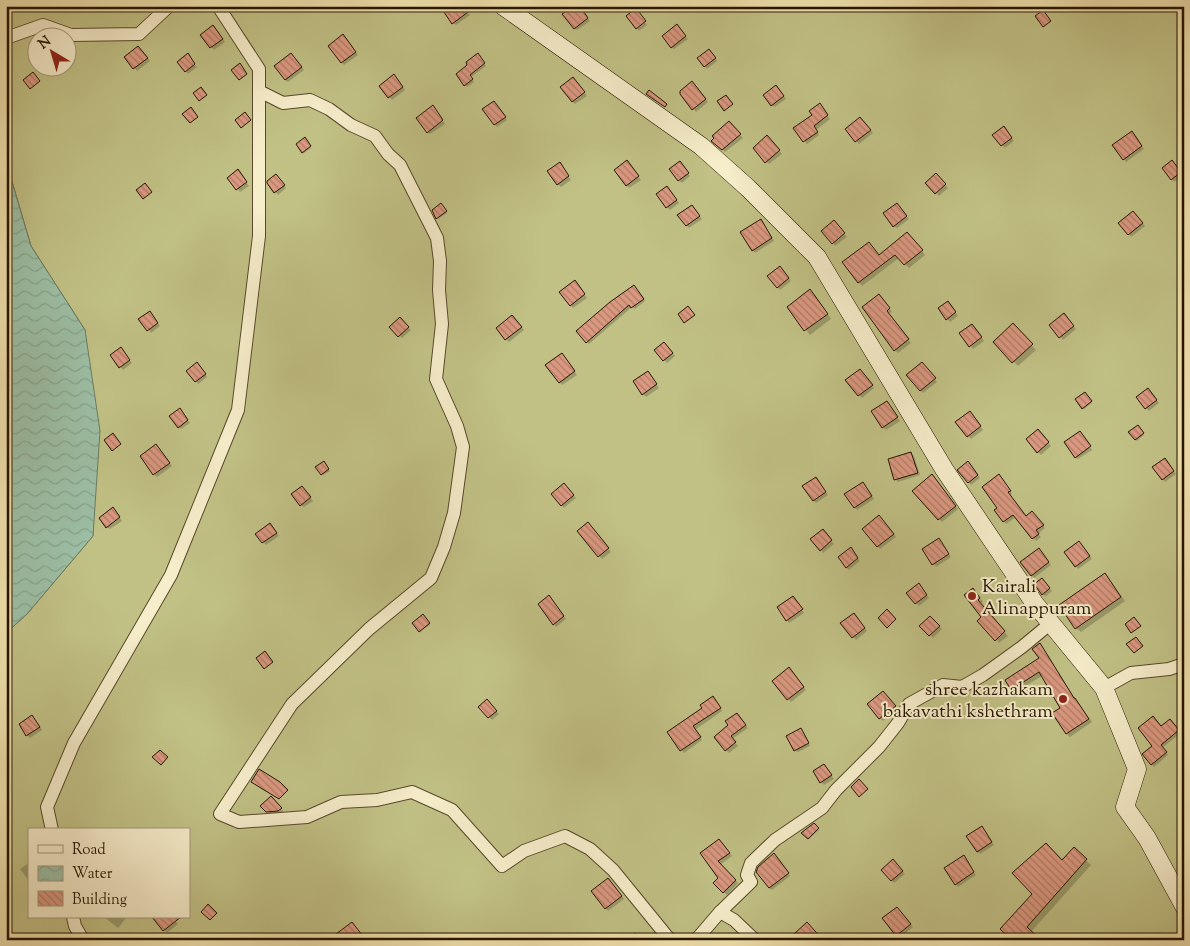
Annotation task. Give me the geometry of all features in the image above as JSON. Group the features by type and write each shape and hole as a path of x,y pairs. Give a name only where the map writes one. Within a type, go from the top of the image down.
{"main road":[{"path":"503,6 701,146 748,188 817,257 944,469 1035,604 1104,688 1136,769 1125,807 1147,838 1184,906"}],"street":[{"path":"6,38 43,25 71,35 139,34 169,6"},
{"path":"52,828 47,807 74,743 171,575 238,410 259,236 259,68 218,6"},
{"path":"259,91 283,102 310,100 329,109 351,124 375,136 388,154 400,165 437,238 440,261 439,290 442,324 436,379 457,426 463,447 454,513 444,548 431,578 369,629 292,704 220,814 239,822 307,817 341,802 377,800 412,792 452,810 502,866 524,851 565,836 590,849 613,870 670,940"},
{"path":"696,940 720,912 751,882 747,875 751,863 775,840 822,808 836,790 879,747 898,723 909,704 942,685 962,686 984,675 1022,647 1051,622"},
{"path":"1104,688 1131,673 1169,669 1184,664"},
{"path":"720,912 734,920 755,940"},
{"path":"73,918 75,926 83,940"}],"shaded area":[{"path":"6,6 1184,6 1184,940 6,940 6,633 27,614 93,536 85,330 31,246 6,161"}],"water":[{"path":"6,162 31,246 85,330 100,431 93,536 27,614 6,633"}],"building":[{"path":"440,6 463,6 468,12 452,24"},
{"path":"573,6 580,6 588,18 574,29 562,14"},
{"path":"636,8 646,21 636,29 626,16"},
{"path":"1043,10 1051,21 1043,27 1035,16"},
{"path":"677,24 686,36 671,48 662,36"},
{"path":"213,25 223,39 210,48 200,35"},
{"path":"343,34 356,52 341,63 328,46"},
{"path":"138,46 148,58 133,69 124,57"},
{"path":"709,49 716,58 704,67 697,58"},
{"path":"188,53 195,64 185,72 177,62"},
{"path":"291,53 302,67 285,80 274,66"},
{"path":"478,53 485,63 470,75 473,79 464,86 456,74 467,65 466,62"},
{"path":"240,63 247,74 239,80 231,70"},
{"path":"394,74 403,87 388,98 379,86"},
{"path":"28,76 28,78 38,78 40,81 30,89 23,80"},
{"path":"573,77 585,92 572,102 560,87"},
{"path":"692,81 706,99 692,110 680,94 680,91"},
{"path":"776,85 784,96 771,106 763,95"},
{"path":"201,87 207,95 199,101 193,93"},
{"path":"649,90 667,104 665,107 646,94"},
{"path":"726,95 733,104 724,111 717,101"},
{"path":"494,101 506,117 494,125 482,109"},
{"path":"820,103 828,115 814,126 818,132 803,142 793,128 812,115 809,111"},
{"path":"433,105 443,120 427,133 416,118"},
{"path":"191,107 198,117 190,123 182,114"},
{"path":"245,112 251,120 241,128 235,120"},
{"path":"860,117 871,130 855,142 845,129"},
{"path":"729,121 741,134 722,150 711,141 714,138 712,136"},
{"path":"1004,126 1012,138 1001,146 992,135"},
{"path":"1132,131 1142,146 1123,160 1112,145"},
{"path":"767,135 780,150 765,163 753,148"},
{"path":"305,137 311,146 302,153 296,144"},
{"path":"627,160 639,176 626,186 614,170"},
{"path":"1172,160 1181,172 1171,180 1162,168"},
{"path":"680,161 689,173 678,181 669,169"},
{"path":"560,162 569,176 557,185 547,171"},
{"path":"238,169 247,182 236,190 227,178"},
{"path":"936,173 946,184 935,194 925,183"},
{"path":"276,174 285,185 274,193 267,181"},
{"path":"145,183 152,192 143,199 136,190"},
{"path":"667,186 677,200 666,208 656,194"},
{"path":"441,203 447,211 436,219 432,210"},
{"path":"897,203 907,216 893,227 883,213"},
{"path":"692,205 700,216 686,226 677,215"},
{"path":"1133,211 1143,223 1128,235 1118,223"},
{"path":"761,219 772,238 752,251 740,232"},
{"path":"834,220 845,233 832,244 821,231"},
{"path":"907,232 923,250 904,265 895,255 858,283 842,262 869,242 879,255"},
{"path":"780,266 789,278 777,288 767,276"},
{"path":"575,280 585,294 570,306 559,292"},
{"path":"634,285 644,299 631,308 629,305 586,343 576,331 610,302"},
{"path":"810,289 828,314 804,331 787,307"},
{"path":"879,294 890,308 887,311 909,339 894,351 862,307"},
{"path":"948,301 956,312 946,320 938,308"},
{"path":"688,306 695,315 684,323 678,314"},
{"path":"150,311 158,323 147,331 138,319"},
{"path":"1064,313 1074,326 1059,338 1049,325"},
{"path":"512,315 522,327 505,340 496,328"},
{"path":"400,317 409,327 398,337 389,327"},
{"path":"1013,323 1033,344 1012,363 993,342"},
{"path":"972,324 982,337 969,347 959,333"},
{"path":"664,342 673,353 663,361 654,350"},
{"path":"121,347 130,360 119,368 110,355"},
{"path":"562,353 575,371 559,383 545,365"},
{"path":"197,362 206,374 195,382 186,371"},
{"path":"922,362 936,378 920,391 906,375"},
{"path":"860,369 873,385 858,396 845,380"},
{"path":"648,371 657,384 642,395 633,381"},
{"path":"1148,388 1157,400 1145,409 1136,397"},
{"path":"1085,392 1092,401 1082,409 1075,399"},
{"path":"887,401 898,417 882,428 871,411"},
{"path":"180,408 188,420 178,428 169,416"},
{"path":"970,411 981,426 967,437 955,422"},
{"path":"1138,425 1144,433 1135,440 1128,432"},
{"path":"1038,429 1049,442 1037,453 1026,439"},
{"path":"1080,431 1091,446 1075,458 1064,442"},
{"path":"113,433 121,444 112,451 104,440"},
{"path":"156,444 170,463 153,475 140,456"},
{"path":"911,452 918,473 894,480 888,459"},
{"path":"1165,458 1174,471 1162,480 1152,467"},
{"path":"324,461 329,469 321,475 315,467"},
{"path":"968,461 978,475 968,483 957,470"},
{"path":"932,474 956,506 938,520 912,491"},
{"path":"999,474 1011,491 1008,492 1026,516 1032,511 1044,525 1036,530 1039,534 1032,539 1013,515 1003,522 994,510 997,508 982,487"},
{"path":"816,477 826,492 813,501 802,486"},
{"path":"863,482 872,496 854,508 844,494"},
{"path":"564,483 574,495 561,506 551,494"},
{"path":"302,486 311,497 300,506 291,494"},
{"path":"113,507 120,517 106,528 99,518"},
{"path":"879,515 894,534 877,547 862,529"},
{"path":"588,522 609,548 598,557 577,531"},
{"path":"270,523 277,533 262,543 255,534"},
{"path":"823,529 832,540 820,551 810,539"},
{"path":"939,538 949,554 932,565 922,549"},
{"path":"1079,541 1090,556 1075,567 1064,552"},
{"path":"851,547 858,558 846,568 838,557"},
{"path":"1039,548 1049,562 1031,576 1020,562"},
{"path":"1105,573 1121,597 1075,629 1059,605"},
{"path":"1042,578 1050,588 1042,595 1034,584"},
{"path":"919,583 927,595 915,604 906,593"},
{"path":"973,588 980,598 978,600 1005,631 995,641 977,621 981,617 964,595"},
{"path":"549,595 564,616 553,625 538,604"},
{"path":"793,596 803,609 786,621 777,607"},
{"path":"887,609 896,619 887,628 878,618"},
{"path":"854,613 865,628 852,638 840,623"},
{"path":"423,614 430,623 419,632 412,623"},
{"path":"930,616 940,626 929,636 919,626"},
{"path":"1134,617 1141,626 1131,633 1125,624"},
{"path":"1136,637 1143,646 1134,653 1126,644"},
{"path":"1040,643 1089,719 1066,734 1052,713 1060,708 1039,672 1011,690 1005,680 1039,658 1032,649"},
{"path":"265,651 273,662 264,669 256,658"},
{"path":"789,667 804,687 787,700 772,681"},
{"path":"883,691 896,706 879,719 867,704"},
{"path":"713,696 721,708 693,726 701,737 680,751 667,732 702,708 700,705"},
{"path":"487,699 497,711 488,718 478,707"},
{"path":"737,713 746,725 731,736 736,742 725,751 714,737 728,725 725,721"},
{"path":"32,715 40,727 26,736 19,724"},
{"path":"1153,716 1161,726 1170,719 1179,730 1161,745 1167,752 1151,765 1142,754 1152,746 1138,728"},
{"path":"801,728 809,743 794,751 786,736"},
{"path":"160,750 168,757 161,765 152,757"},
{"path":"824,764 832,775 820,783 813,771"},
{"path":"259,769 280,782 288,790 279,799 251,782"},
{"path":"859,779 868,789 859,797 851,787"},
{"path":"271,796 282,808 278,811 266,812 260,806"},
{"path":"814,823 819,828 808,839 801,833"},
{"path":"982,826 992,842 977,852 966,836"},
{"path":"719,839 730,853 718,861 736,880 723,893 713,883 718,878 700,853"},
{"path":"1046,843 1062,860 1074,847 1087,859 1027,927 1041,940 1012,940 1000,929 1032,894 1012,873"},
{"path":"774,853 789,873 769,888 756,872 758,867"},
{"path":"964,855 974,872 955,885 944,868"},
{"path":"893,859 903,871 891,881 881,870"},
{"path":"608,878 622,896 605,909 591,891"},
{"path":"208,904 217,913 210,920 201,912"},
{"path":"897,907 911,924 896,936 882,918"},
{"path":"153,918 180,918 163,931"},
{"path":"352,922 366,940 328,940"},
{"path":"807,922 823,940 799,940 794,934"}],"place":[{"name":"Kairali Alinappuram","path":"972,596"},
{"name":"shree kazhakam bakavathi kshethram","path":"1063,699"}]}
